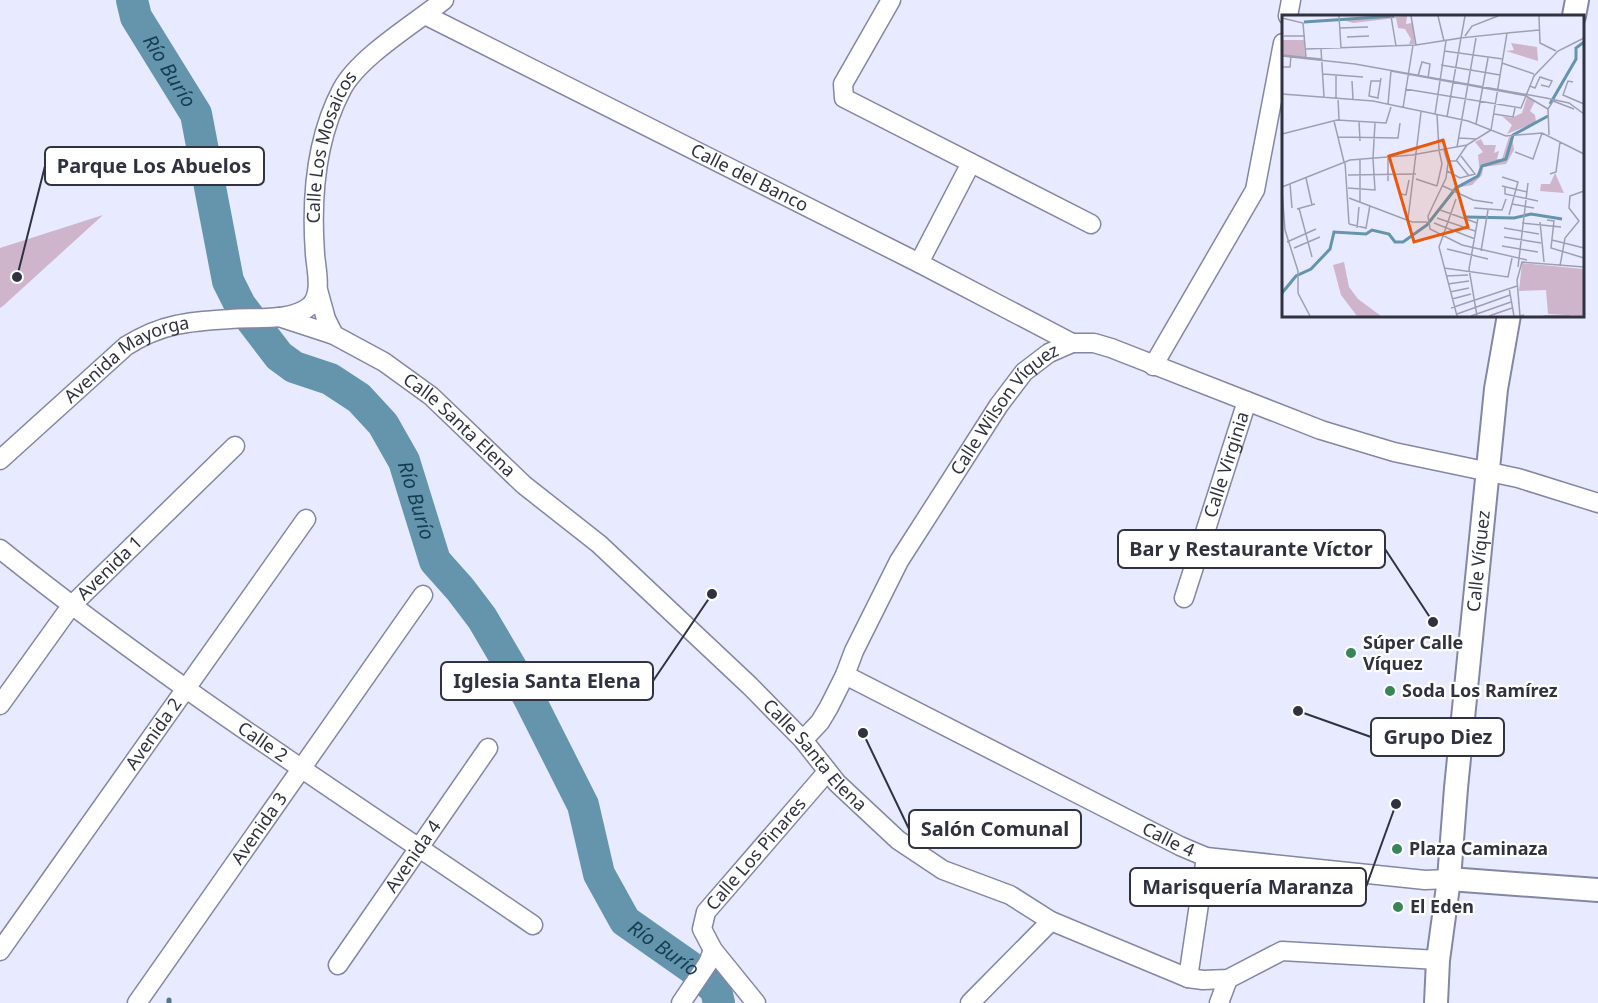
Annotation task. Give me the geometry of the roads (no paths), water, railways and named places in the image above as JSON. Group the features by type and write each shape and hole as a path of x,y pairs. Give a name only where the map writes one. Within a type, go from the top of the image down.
{"main road":[{"path":"1574,15 1577,0"},
{"name":"Calle Víquez","path":"1436,1003 1438,960 1449,879 1487,471 1496,389 1509,316"},
{"name":"Calle 4","path":"1449,879 1598,891"}],"street":[{"name":"Calle Los Mosaicos","path":"334,335 326,319 318,290 314,235 314,198 321,150 331,115 341,89 351,73 444,0"},
{"path":"891,0 843,84 844,98 1091,224"},
{"path":"1288,15 1291,0"},
{"name":"Calle del Banco","path":"425,15 919,263 1072,343"},
{"path":"1153,366 1255,190 1282,48"},
{"path":"919,263 971,163"},
{"path":"279,317 303,311 315,300 318,290"},
{"name":"Avenida Mayorga","path":"0,460 126,346 147,333 176,325 229,319 279,317"},
{"name":"Calle Santa Elena","path":"279,317 334,335 384,362 431,396 524,485 599,544 750,686 803,740 837,783 898,840 943,870 1010,895 1051,921 1188,978 1228,979 1282,951 1438,960"},
{"name":"Calle Wilson Víquez","path":"803,740 820,722 846,675 854,651 899,561 999,405 1024,372 1049,353 1072,343 1094,343 1321,430 1394,452 1518,478 1598,503"},
{"name":"Calle Virginia","path":"1184,598 1247,401"},
{"name":"Avenida 1","path":"0,705 70,606 235,446"},
{"name":"Avenida 2","path":"0,951 306,519"},
{"name":"Calle 2","path":"0,549 70,606 186,688 533,925"},
{"name":"Avenida 3","path":"137,1003 423,595"},
{"name":"Calle 4","path":"846,675 1180,846 1206,857 1425,880 1449,879"},
{"name":"Avenida 4","path":"338,964 488,748"},
{"name":"Calle Los Pinares","path":"710,956 702,928 706,912 827,772"},
{"path":"1188,978 1206,857"},
{"path":"970,1003 1051,921"},
{"path":"681,1002 710,956 756,1003"},
{"path":"1219,1003 1228,979"}],"waterway":[{"name":"Río Burío","path":"132,0 136,17 196,114 228,281 240,305 279,356 294,367 330,379 359,398 383,424 404,461 435,561 482,618 529,698 583,805 599,874 625,921 692,968 716,990 719,1003"}],"place":[{"name":"Parque Los Abuelos","path":"17,277"},
{"name":"Iglesia Santa Elena","path":"712,594"},
{"name":"Bar y Restaurante Víctor","path":"1433,622"},
{"name":"Súper Calle Víquez","path":"1351,653"},
{"name":"Soda Los Ramírez","path":"1390,691"},
{"name":"Grupo Diez","path":"1298,711"},
{"name":"Salón Comunal","path":"863,733"},
{"name":"Marisquería Maranza","path":"1396,804"},
{"name":"Plaza Caminaza","path":"1397,849"},
{"name":"El Eden","path":"1398,907"}]}
